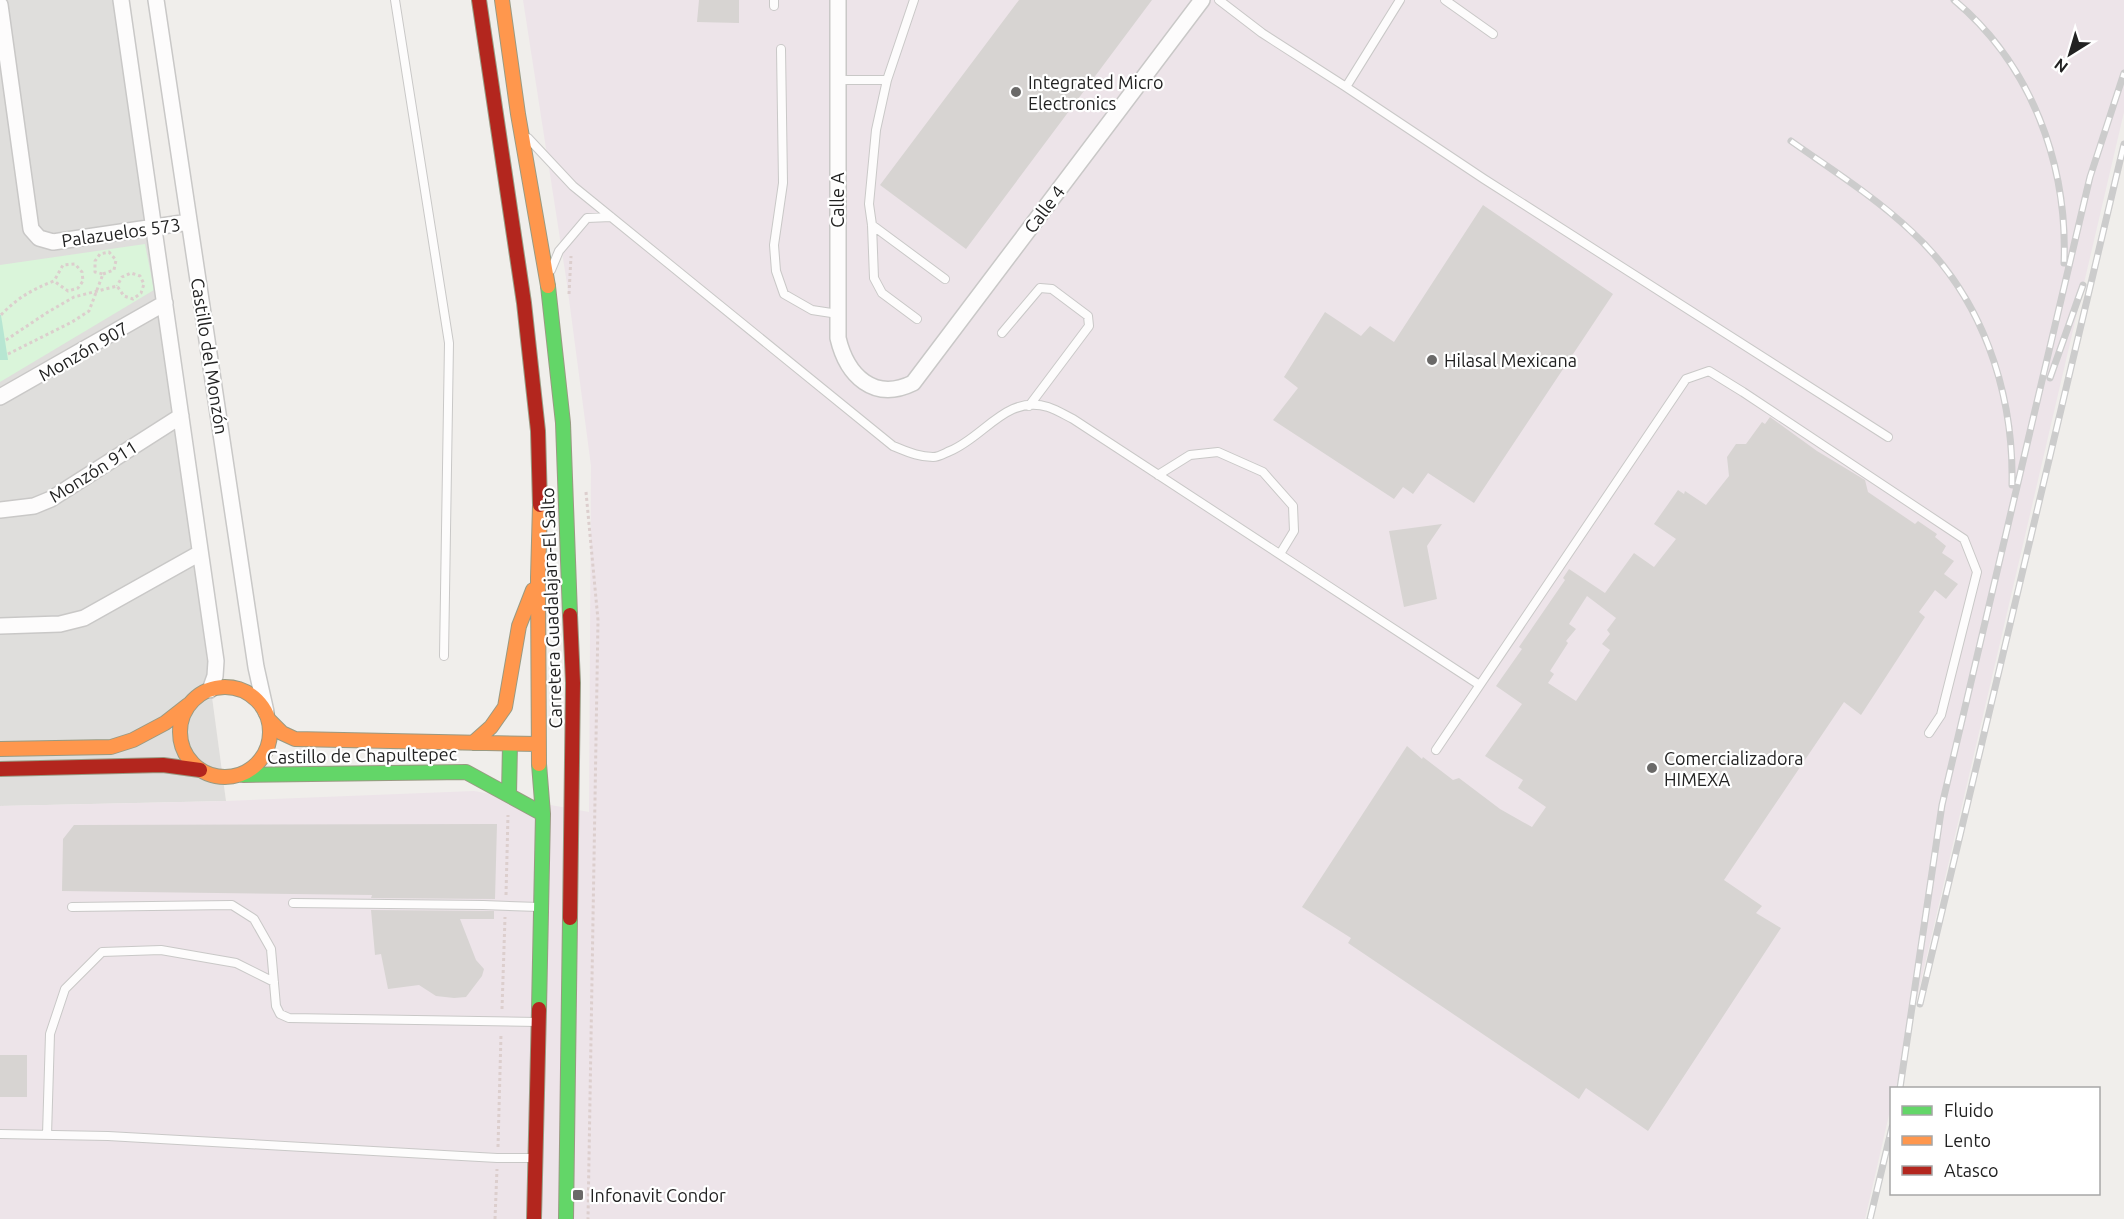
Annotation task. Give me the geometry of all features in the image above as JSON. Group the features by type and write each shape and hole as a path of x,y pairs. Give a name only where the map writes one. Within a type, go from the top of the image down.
{"main road":[{"name":"Carretera Guadalajara-El Salto","path":"479,0 524,303 538,431 540,498 538,744 543,814 534,1219"},
{"name":"Carretera Guadalajara-El Salto","path":"502,0 521,130 547,280 563,423 573,683 566,1219"},
{"path":"473,743 491,727 505,707 519,626 538,578"},
{"path":"0,749 111,747 133,740 165,723 200,694 229,687 244,691 257,699 270,726 270,742 264,756 255,767 243,775 228,778 214,776 200,770 163,765 0,769"},
{"path":"189,705 182,718 180,733 182,748 200,770"},
{"name":"Castillo de Chapultepec","path":"267,716 282,733 295,740 538,744"},
{"path":"509,795 510,744"},
{"name":"Castillo de Chapultepec","path":"243,775 466,772 543,814"}],"street":[{"name":"Castillo del Monzón","path":"122,0 216,661 215,676 210,690"},
{"name":"Castillo del Monzón","path":"156,0 256,667 267,716"},
{"name":"Calle A","path":"838,0 838,338 842,354 854,373 871,387"},
{"name":"Calle 4","path":"871,387 885,390 900,389 913,383 1202,0"},
{"name":"Palazuelos 573","path":"0,5 31,229 39,238 53,242 189,222"},
{"name":"Monzón 907","path":"0,398 165,303"},
{"name":"Monzón 911","path":"0,510 34,506 51,499 181,416"},
{"path":"0,626 72,622 84,618 200,552"}],"lane":[{"path":"395,0 449,343 444,656"},
{"path":"914,0 887,80 876,130 869,204 874,278 882,293 917,319"},
{"path":"1219,0 1262,33 1494,185 1888,437"},
{"path":"1346,87 1400,0"},
{"path":"1445,0 1494,34"},
{"path":"781,50 783,183 774,245 776,271 784,294 812,310 838,314"},
{"path":"837,80 887,80"},
{"path":"521,130 565,177 611,217 893,446 916,456 936,457 959,447 981,433 1002,413 1022,406 1047,406 1074,419 1478,684"},
{"path":"547,280 559,251 586,218 611,217"},
{"path":"872,225 945,279"},
{"path":"1002,333 1040,288 1052,289 1088,316 1089,326 1029,406"},
{"path":"1436,750 1478,684 1686,379 1708,371 1964,539 1977,572 1941,715 1929,733"},
{"path":"1158,475 1190,455 1218,452 1263,472 1293,506 1294,531 1280,554"},
{"path":"294,903 541,907"},
{"path":"72,907 232,905 254,919 271,949 276,1006 280,1014 289,1017 538,1022"},
{"path":"47,1135 50,1034 65,989 102,952 161,950 236,963 274,982"},
{"path":"0,1134 108,1136 497,1158 535,1158"}],"path":[{"path":"8,354 72,322 88,311 103,274 114,270 116,260 109,252 100,254 95,261 95,272 103,274"},
{"path":"1,315 12,303 31,290 54,281 63,265 75,264 82,272 83,281 78,288 68,291 54,281"},
{"path":"6,340 74,297 117,286 122,277 132,273 140,276 144,284 141,293 133,299 124,296 117,286"},
{"path":"495,1219 509,795"}],"shaded area":[{"path":"0,0 118,0 226,801 0,806"},
{"path":"523,0 2124,0 2124,112 1896,1087 1890,1087 1890,1110 1865,1219 0,1219 0,806 226,801 474,791 589,812 591,466 567,284"}],"green space":[{"path":"145,244 154,290 0,382 0,265"},
{"path":"1,315 8,360 0,360"}],"building":[{"path":"699,0 739,0 739,23 697,22"},
{"name":"Integrated Micro Electronics","path":"1019,0 1152,0 966,249 880,185"},
{"name":"Hilasal Mexicana","path":"1483,205 1613,294 1474,503 1428,473 1413,494 1403,487 1394,499 1273,420 1298,388 1284,377 1325,312 1361,336 1370,326 1394,342"},
{"name":"Comercializadora HIMEXA","path":"1770,417 1817,451 1865,480 1868,492 1915,524 1918,521 1937,534 1935,537 1946,546 1942,553 1954,561 1944,574 1958,584 1946,599 1935,590 1919,612 1925,617 1861,715 1844,702 1724,880 1762,906 1756,913 1781,928 1648,1131 1586,1088 1579,1099 1348,943 1351,938 1302,907 1407,746 1453,780 1459,778 1500,809 1532,827 1546,807 1518,788 1523,780 1485,756 1522,704 1496,686 1522,649 1519,647 1565,580 1563,578 1569,569 1605,593 1634,553 1654,567 1676,539 1654,524 1678,490 1684,494 1685,491 1706,505 1729,476 1727,457 1736,444 1746,444 1762,422 1765,424","holes":["1587,596 1616,618 1607,630 1610,634 1602,644 1610,650 1576,701 1548,683 1554,674 1550,671 1568,643 1566,641 1576,629 1569,624"]},
{"path":"1442,524 1427,546 1437,599 1404,607 1389,531"},
{"path":"497,824 495,899 62,891 63,839 74,825"},
{"path":"371,910 494,911 494,919 460,919 476,960 484,969 482,976 466,997 436,996 419,985 388,989 381,954 375,955"},
{"path":"0,1055 27,1055 27,1097 0,1097"}],"railway":[{"path":"1954,0 1981,26 2004,54 2024,85 2039,118 2051,153 2059,189 2064,226 2064,263"},
{"path":"1900,1087 1942,805 2090,177 2124,73"},
{"path":"1791,141 1853,184 1911,231 1936,257 1957,285 1975,315 2000,380 2007,415 2012,485"},
{"path":"1920,1004 2124,144"},
{"path":"2050,378 2083,285"},
{"path":"1870,1219 1890,1135"}],"traffic: fast":[{"path":"548,286 563,423 570,615"},
{"path":"509,795 510,744"},
{"path":"539,764 543,814 539,1009"},
{"path":"243,775 466,772 543,814"},
{"path":"566,1219 570,918"}],"traffic: slow":[{"path":"502,0 518,114 548,286"},
{"path":"539,764 540,505"},
{"path":"473,743 491,727 505,707 519,626 533,590"},
{"path":"225,687 242,690 257,700 267,715 270,732 267,749 257,764 242,774 225,777 208,774 193,764 183,749 180,732 183,715 193,700 208,690 225,687"},
{"path":"0,749 111,747 133,740 165,723 188,705"},
{"path":"268,719 282,733 295,739 538,744"}],"traffic: jam":[{"path":"479,0 524,303 538,431 540,505"},
{"path":"570,615 573,683 570,918"},
{"path":"0,769 163,765 200,770"},
{"path":"534,1219 539,1009"}],"place":[{"name":"Integrated Micro Electronics","path":"1016,92"},
{"name":"Hilasal Mexicana","path":"1432,360"},
{"name":"Comercializadora HIMEXA","path":"1652,768"},
{"name":"Infonavit Condor","path":"578,1195"}]}
